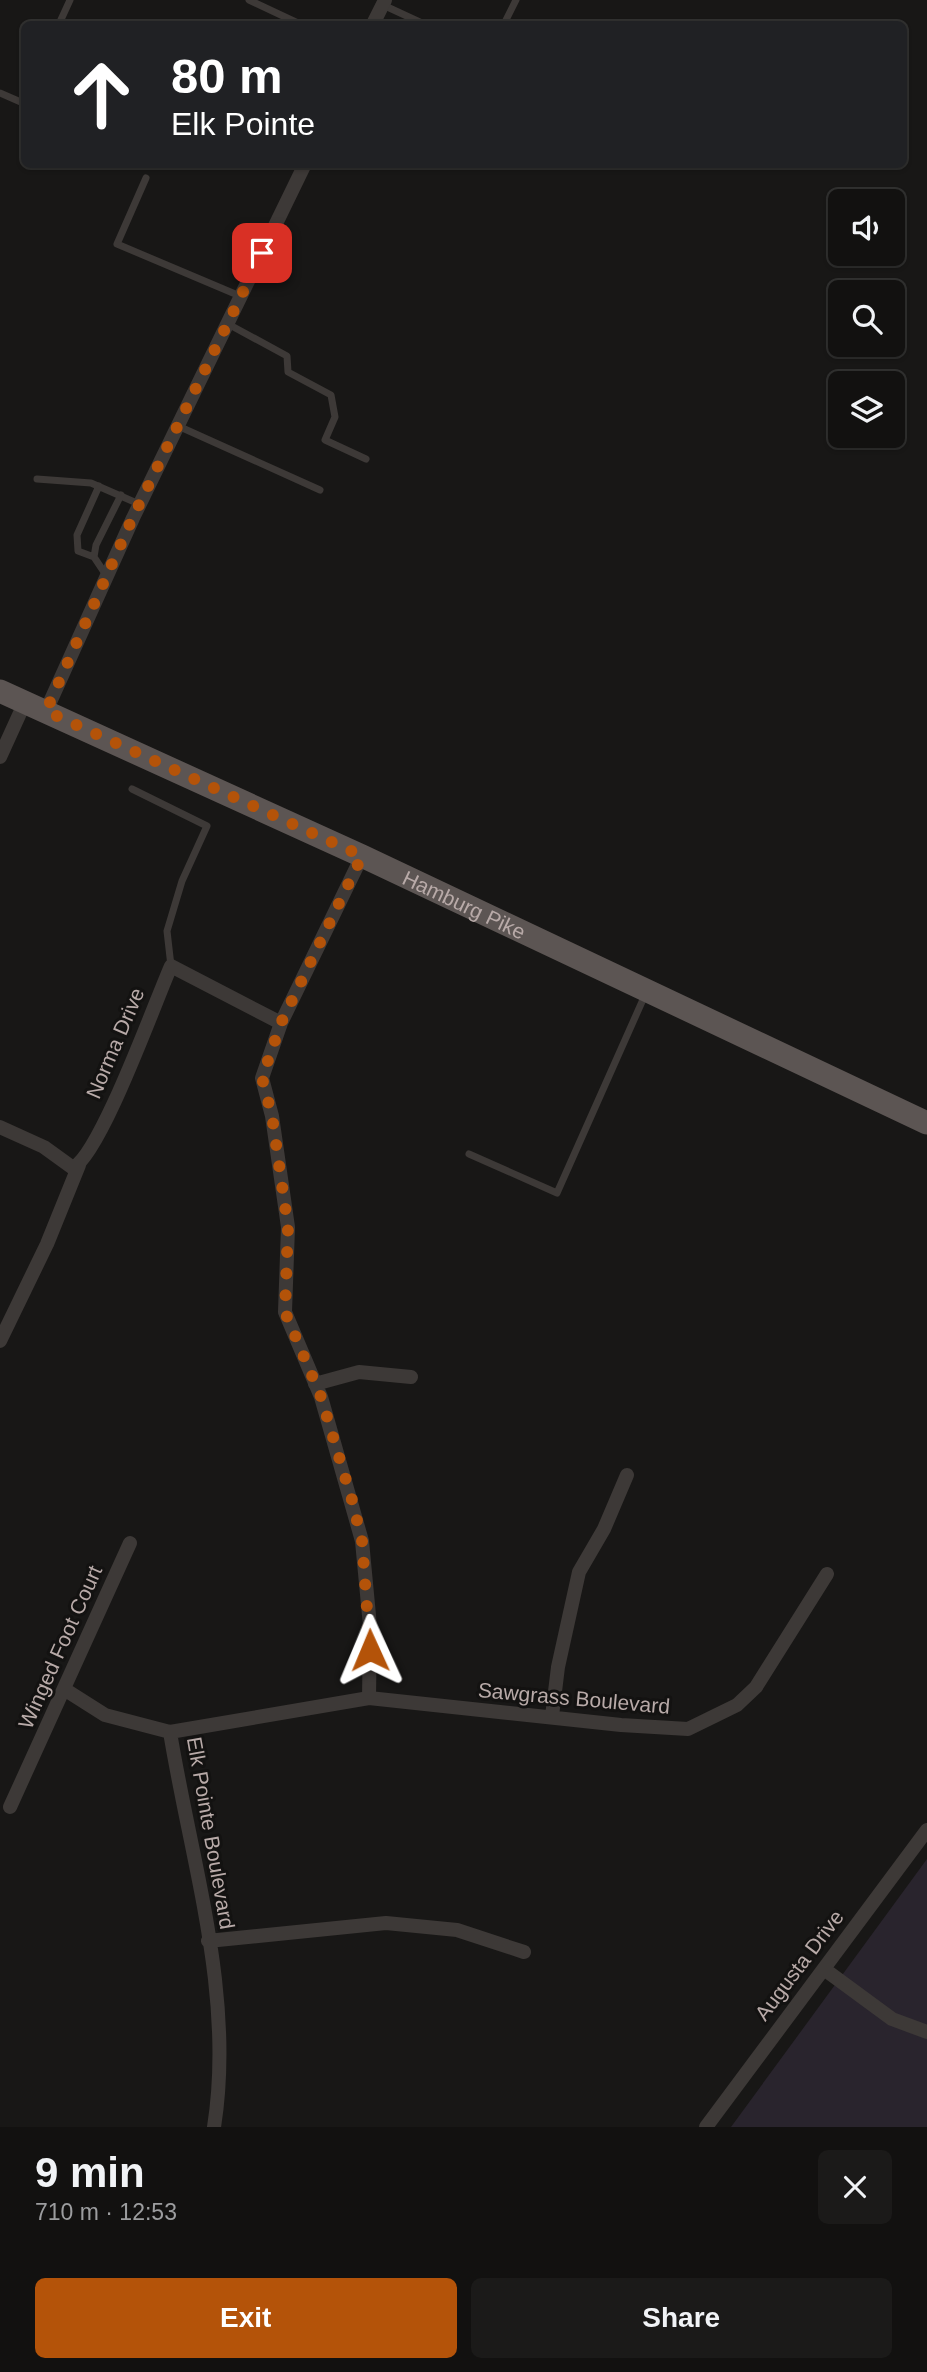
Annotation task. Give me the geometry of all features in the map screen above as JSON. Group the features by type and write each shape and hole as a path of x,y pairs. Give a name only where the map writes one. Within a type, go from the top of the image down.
{"main road":[{"name":"Hamburg Pike","path":"0,691 362,856 927,1123"}],"street":[{"path":"375,21 384,3"},
{"path":"0,757 35,706 107,575 303,168"},
{"path":"362,856 281,1023 262,1078 272,1116 288,1227 285,1312 316,1384 362,1541 370,1626 369,1698"},
{"path":"171,966 281,1023"},
{"name":"Norma Drive","path":"0,1341 47,1244 79,1165 85,1159 116,1096 171,966"},
{"path":"0,1126 44,1147 74,1168 79,1165"},
{"path":"316,1384 359,1372 411,1377"},
{"path":"552,1716 558,1667 579,1572 604,1529 627,1475"},
{"name":"Winged Foot Court","path":"10,1807 130,1544"},
{"name":"Sawgrass Boulevard","path":"369,1698 621,1725 688,1729 715,1719 737,1705 755,1687 827,1574"},
{"path":"64,1689 105,1715 170,1732"},
{"name":"Elk Pointe Boulevard","path":"214,2127 220,2057 208,1941 170,1732 369,1698"},
{"name":"Augusta Drive","path":"706,2127 927,1830"},
{"path":"208,1941 386,1923 457,1930 524,1952"},
{"path":"824,1969 891,2019 927,2032"}],"lane":[{"path":"60,21 70,0"},
{"path":"249,0 294,21"},
{"path":"506,21 516,0"},
{"path":"384,3 418,21"},
{"path":"0,93 21,102"},
{"path":"146,178 117,244 241,297"},
{"path":"228,324 287,356 288,372 331,396 335,417 325,440 366,459"},
{"path":"178,426 320,490"},
{"path":"37,479 99,486 139,505"},
{"path":"99,486 77,535 78,551 94,557 107,575"},
{"path":"94,557 96,545 121,495"},
{"path":"132,789 207,826 182,881 167,931 171,966"},
{"path":"469,1154 557,1193 647,991"}],"shaded area":[{"path":"927,1859 927,2127 731,2127"}],"route":[{"path":"262,253 133,517 46,711 362,856 281,1023 262,1078 272,1116 288,1227 285,1312 321,1397 352,1500 362,1541 370,1650"}]}
